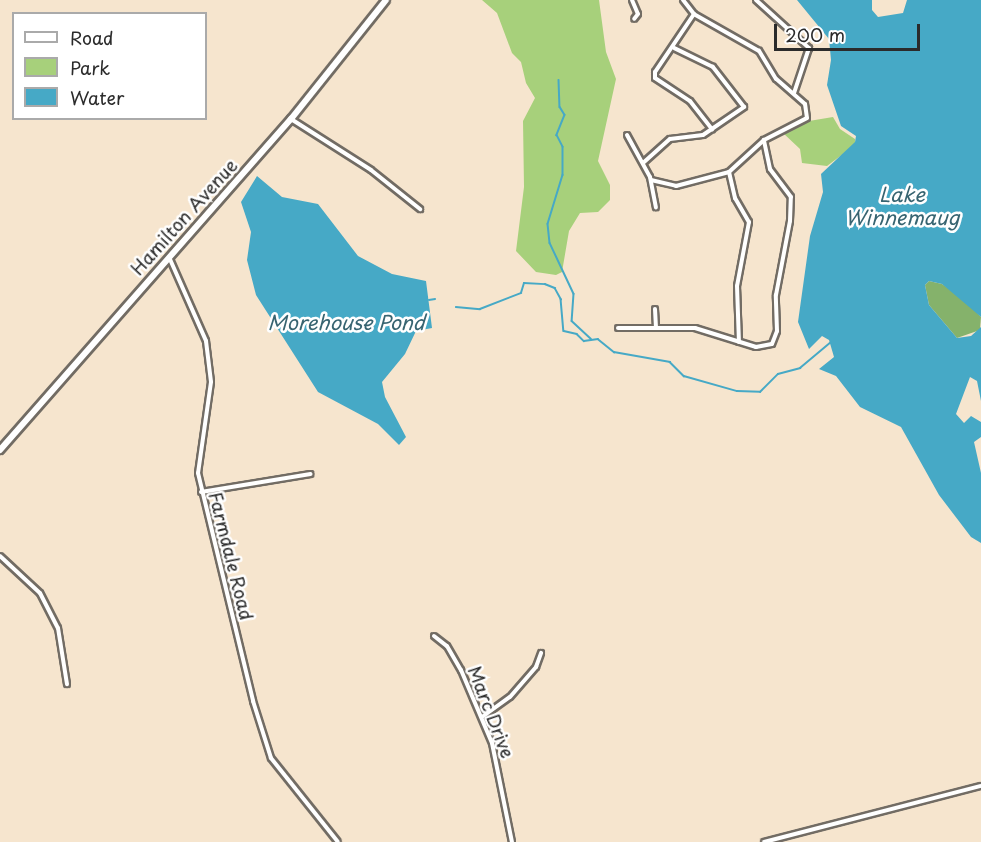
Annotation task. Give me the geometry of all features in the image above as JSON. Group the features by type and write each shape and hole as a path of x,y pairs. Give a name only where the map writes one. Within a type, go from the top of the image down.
{"street":[{"name":"Hamilton Avenue","path":"0,450 291,119 386,0"},
{"path":"632,0 638,14 634,19"},
{"path":"651,180 676,186 729,172 764,140 807,118 805,104 776,79 759,51 694,14 682,0"},
{"path":"756,0 809,48 794,93"},
{"path":"694,14 674,48 655,72 654,78 690,101 712,129"},
{"path":"643,163 649,154 670,139 693,138 712,129 744,107 713,68 674,48"},
{"path":"291,119 371,170 420,209"},
{"path":"627,135 651,180 656,207"},
{"path":"618,328 694,328 764,348 772,344 777,331 776,295 790,221 791,197 770,169 764,140"},
{"path":"729,172 735,198 750,222 737,286 739,342"},
{"name":"Farmdale Road","path":"169,256 206,341 209,362 208,404 198,454 201,492 271,758 338,842"},
{"path":"656,309 656,327"},
{"path":"201,492 311,474"},
{"path":"0,556 40,593 58,628 67,684"},
{"name":"Marc Drive","path":"434,636 447,646 482,717 498,764 512,842"},
{"path":"482,717 510,697 536,667 541,653"},
{"path":"764,842 981,786"}],"green space":[{"path":"482,0 599,0 606,52 616,79 598,161 610,185 610,200 598,212 580,213 569,231 562,272 556,275 536,272 516,251 524,187 523,121 535,98 526,83 521,62 512,53 497,13"},
{"path":"833,117 840,129 855,139 855,145 827,166 802,163 800,149 782,132 791,124"},
{"path":"929,281 942,284 963,298 981,317 980,330 957,338 929,305 925,285"}],"water":[{"name":"Lake Winnemaug","path":"797,0 872,0 872,10 878,17 903,13 907,0 981,0 981,317 942,284 929,281 925,285 929,305 957,338 971,336 981,327 981,401 977,381 970,377 956,414 964,423 971,416 981,422 981,437 974,442 981,473 981,543 971,537 939,495 901,427 860,407 836,376 819,369 834,357 829,340 822,336 809,349 798,322 810,236 823,192 821,174 855,142 856,136 841,126 827,85 831,60 829,39"},
{"name":"Morehouse Pond","path":"257,176 282,197 318,204 358,256 392,274 426,281 432,328 416,331 405,354 382,382 385,397 406,437 399,445 378,424 318,392 256,295 247,260 251,232 241,202"}],"waterway":[{"path":"559,80 560,107 565,115 557,135 563,147 563,175 548,224 550,243 574,294 572,321 591,339"},
{"path":"456,307 480,309 521,293 524,283 545,284 555,288 561,299 564,331 577,334 584,341 598,339 614,352 670,362 684,376 737,391 760,392 778,374 800,368 831,342"},
{"path":"429,300 435,299"}]}
